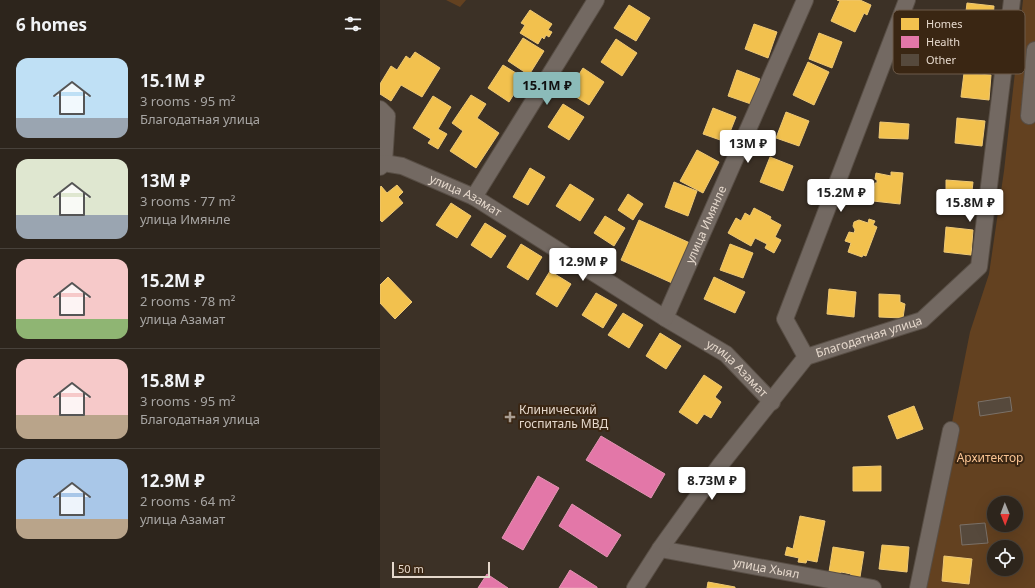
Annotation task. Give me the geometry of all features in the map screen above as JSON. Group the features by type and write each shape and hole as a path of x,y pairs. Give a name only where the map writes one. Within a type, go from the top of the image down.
{"street":[{"path":"474,197 596,0"},
{"name":"улица Имянле","path":"665,318 805,0"},
{"path":"903,10 907,0"},
{"name":"Благодатная улица","path":"1011,10 1012,0"},
{"path":"806,357 785,319 893,37"},
{"path":"1029,116 1035,50"},
{"name":"Благодатная улица","path":"806,357 922,320 979,267 1003,74"},
{"path":"380,109 387,116 382,165"},
{"name":"улица Азамат","path":"382,165 402,166 474,197 665,318 726,354 772,402 806,357"},
{"path":"635,588 660,549 721,464 772,402"},
{"path":"918,588 951,430"},
{"name":"улица Хыял","path":"660,549 873,588"}],"green space":[{"path":"446,0 466,0 460,7"},
{"name":"Архитектор","path":"1023,0 1035,0 1035,588 919,588 970,332 989,274 1004,171 1015,74 1025,74 1025,10 1022,10"}],"building: Homes":[{"path":"837,0 860,0 871,5 867,15 864,13 855,32 831,21 840,1"},
{"path":"967,3 994,6 994,10 966,10"},
{"path":"629,5 650,18 636,41 614,28"},
{"path":"530,10 552,24 548,30 552,32 549,37 546,35 544,39 542,37 538,44 520,33 525,25 521,23"},
{"path":"754,24 777,32 768,58 745,49"},
{"path":"819,33 842,42 832,68 809,59"},
{"path":"523,38 544,51 529,75 508,61"},
{"path":"616,39 637,53 622,76 601,62"},
{"path":"415,52 440,68 422,97 401,85 391,101 380,94 380,84 391,66 397,70 406,56 410,59"},
{"path":"808,62 829,72 814,105 793,95"},
{"path":"503,65 524,78 509,102 488,88"},
{"path":"583,68 604,82 589,105 568,92"},
{"path":"737,70 760,79 751,104 728,96"},
{"path":"964,74 991,75 989,100 961,97"},
{"path":"471,95 486,104 477,118 499,133 476,168 450,151 463,131 452,123"},
{"path":"433,96 451,107 438,129 447,134 438,149 428,143 431,139 413,128"},
{"path":"563,104 584,117 569,140 548,127"},
{"path":"713,108 736,117 726,142 703,134"},
{"path":"786,112 809,121 799,146 776,138"},
{"path":"957,118 985,121 982,146 955,143"},
{"path":"880,122 909,124 908,139 879,138"},
{"path":"697,150 719,162 703,193 680,181"},
{"path":"770,157 793,166 783,191 760,182"},
{"path":"530,168 545,177 528,205 513,197"},
{"path":"891,172 903,173 900,204 873,201 875,183 877,183 877,180 875,179 876,173 891,176"},
{"path":"946,180 973,182 972,191 979,194 979,199 971,200 973,201 972,210 948,208 949,192 946,191"},
{"path":"674,182 697,191 688,216 665,207"},
{"path":"570,184 594,199 580,221 556,206"},
{"path":"397,185 403,192 398,197 403,203 382,222 380,220 380,188 381,186 387,193"},
{"path":"628,194 643,204 633,220 618,210"},
{"path":"451,203 471,216 457,238 436,225"},
{"path":"754,208 771,217 770,219 781,225 775,237 781,240 774,253 765,248 767,244 755,238 751,246 728,233 736,218 741,221 745,213 750,216"},
{"path":"605,216 625,228 614,246 594,233"},
{"path":"869,219 875,221 873,225 877,227 866,256 863,255 862,257 848,252 851,243 845,241 849,232 854,233 854,222 859,220 868,223"},
{"path":"639,220 690,243 672,283 621,260"},
{"path":"485,223 506,236 491,258 471,245"},
{"path":"946,227 973,230 971,255 944,252"},
{"path":"521,244 542,257 528,280 507,267"},
{"path":"730,244 753,253 743,278 720,270"},
{"path":"550,271 571,284 557,307 536,294"},
{"path":"388,277 412,302 395,319 380,303 380,285"},
{"path":"714,277 745,292 735,313 704,299"},
{"path":"829,289 856,292 854,317 827,314"},
{"path":"596,293 617,305 603,328 582,315"},
{"path":"879,294 900,295 900,302 905,304 903,318 879,317"},
{"path":"623,313 643,325 629,348 608,335"},
{"path":"660,333 681,346 666,369 646,356"},
{"path":"704,375 722,387 715,397 721,402 711,418 704,414 697,424 679,412"},
{"path":"914,406 923,429 897,439 888,416"},
{"path":"881,466 881,491 853,491 853,467"},
{"path":"800,516 825,521 817,562 807,560 806,563 798,562 799,558 785,555 787,547 793,549"},
{"path":"882,545 909,547 907,572 879,569"},
{"path":"833,547 864,552 860,577 850,576 851,574 841,572 840,574 829,572"},
{"path":"944,556 972,559 969,584 942,581"},
{"path":"708,582 735,587 735,588 707,588"}],"building: Health":[{"path":"601,436 665,474 651,498 586,460"},
{"path":"538,476 559,488 523,550 502,538"},
{"path":"572,504 621,535 607,557 559,526"},
{"path":"570,570 597,587 597,588 559,588"},
{"path":"487,574 508,588 478,588"}],"building: Other":[{"path":"1010,397 1012,411 980,416 978,402"},
{"path":"985,523 987,543 962,545 960,525"}],"place":[{"name":"Клинический госпиталь МВД","path":"510,417"}]}
